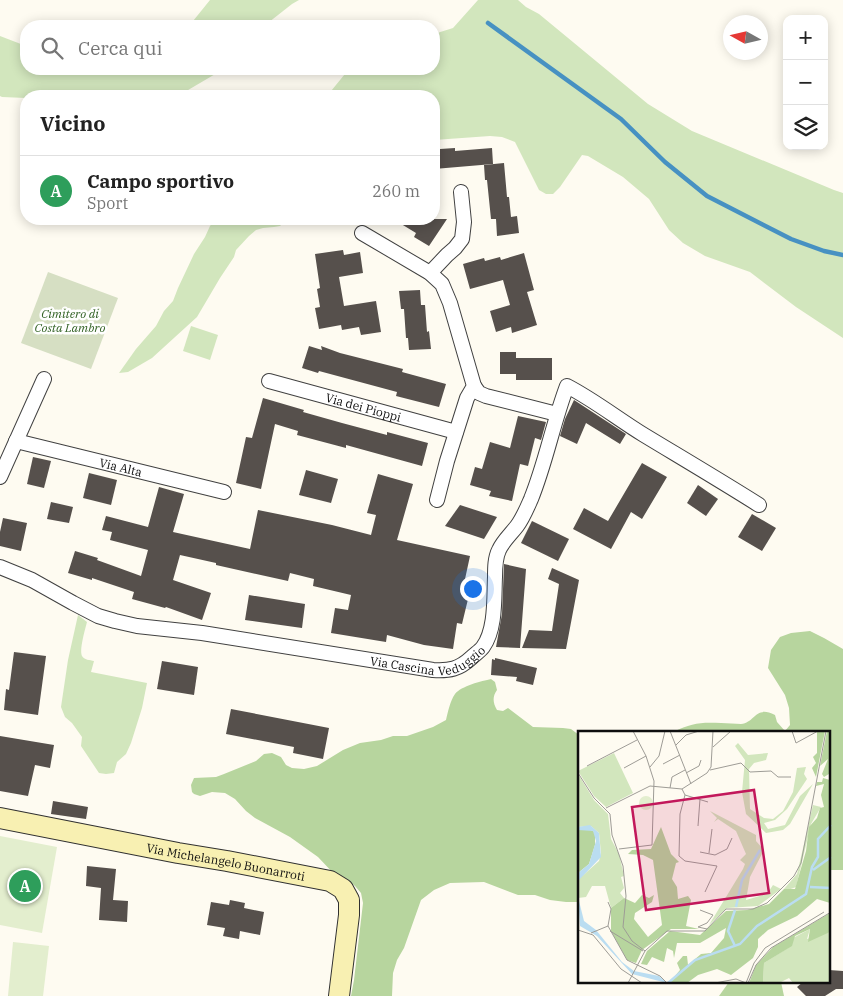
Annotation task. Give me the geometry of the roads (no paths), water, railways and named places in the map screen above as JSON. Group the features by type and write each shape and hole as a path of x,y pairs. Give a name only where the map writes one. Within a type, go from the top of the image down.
{"street":[{"path":"430,273 462,239 464,222 461,192"},
{"path":"362,233 430,273 442,284 450,303 474,386 479,392 486,396 557,414"},
{"path":"0,477 44,379"},
{"name":"Via dei Pioppi","path":"269,381 456,432"},
{"path":"438,500 456,432 467,398 474,386"},
{"name":"Via Cascina Veduggio","path":"0,567 32,580 98,616 115,621 433,670 452,670 468,661 482,648 490,634 495,566 499,551 518,525 531,500 567,386 759,505"},
{"name":"Via Alta","path":"16,442 224,492"},
{"name":"Via Michelangelo Buonarroti","path":"0,818 330,881 343,889 348,900 349,915 339,996"}],"waterway":[{"path":"488,23 621,119 665,162 707,196 791,239 824,251 843,255"}],"place":[{"name":"Campo sportivo","path":"25,886"}],"park label":[{"name":"Cimitero di Costa Lambro","path":"70,320"}]}
